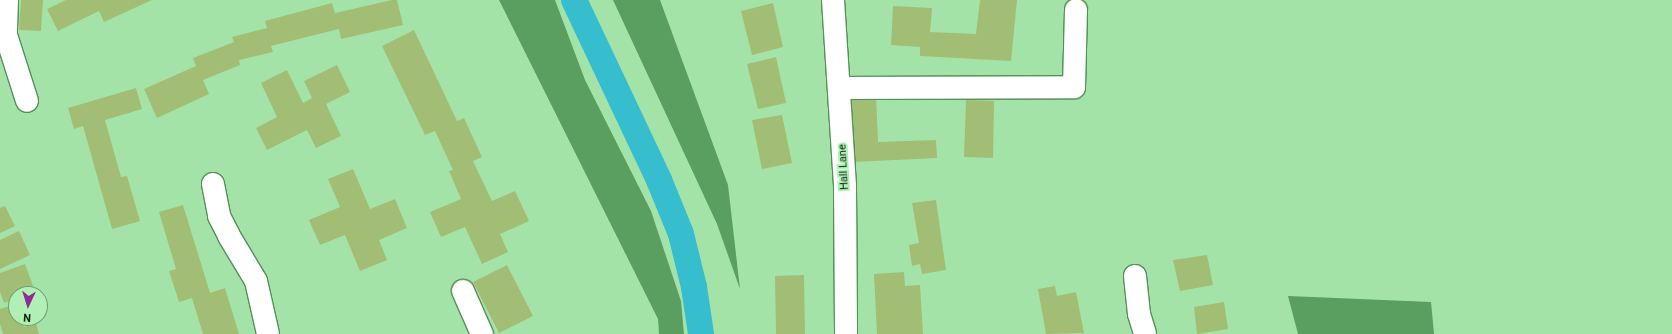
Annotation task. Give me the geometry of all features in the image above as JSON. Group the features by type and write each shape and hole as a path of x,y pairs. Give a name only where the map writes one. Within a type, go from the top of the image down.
{"street":[{"path":"7,0 6,35 4,43 27,101"},
{"name":"Hall Lane","path":"833,0 845,186 846,334"},
{"path":"839,88 1074,87 1076,10"},
{"path":"213,184 219,216 229,236 256,281 268,334"},
{"path":"1135,276 1135,323"},
{"path":"463,291 482,334"}],"green space":[{"path":"499,0 555,0 585,80 651,211 681,301 684,334 659,334 658,319"},
{"path":"613,0 660,0 728,185 740,289 717,224"},
{"path":"1288,296 1431,302 1434,334 1298,334"}],"building":[{"path":"21,0 43,0 41,31 19,30"},
{"path":"66,0 152,0 104,22 99,11 58,31 47,9"},
{"path":"397,0 403,25 341,39 339,29 271,46 273,52 239,60 240,65 203,80 209,94 157,118 144,89 196,66 193,58 234,42 232,37 267,28 265,21 332,3 335,13"},
{"path":"980,0 1017,0 1011,61 920,56 920,47 891,45 893,6 932,8 930,32 976,34"},
{"path":"773,3 783,47 752,55 741,11"},
{"path":"414,30 457,121 464,118 482,157 473,161 492,201 515,191 529,221 500,234 508,252 482,264 465,227 441,237 430,212 461,199 449,171 453,170 435,131 425,135 382,46"},
{"path":"776,57 786,103 758,109 747,64"},
{"path":"337,65 350,92 326,104 341,136 316,148 307,130 267,150 256,128 277,117 261,83 287,70 303,103 312,98 304,81"},
{"path":"136,88 142,109 105,120 121,177 127,176 140,221 112,229 83,126 74,129 68,108"},
{"path":"876,95 878,142 936,140 937,158 853,162 850,97"},
{"path":"966,100 994,101 993,158 964,157"},
{"path":"782,115 792,163 762,169 752,120"},
{"path":"353,169 370,209 395,199 407,228 379,240 387,260 360,271 345,235 320,245 309,220 340,207 328,179"},
{"path":"936,200 946,270 922,274 920,264 912,266 909,245 919,243 912,203"},
{"path":"183,205 210,293 225,288 239,334 203,334 192,298 179,302 169,271 176,269 159,212"},
{"path":"5,206 15,226 0,233 0,208"},
{"path":"19,231 30,255 0,269 0,240"},
{"path":"1207,255 1213,285 1180,291 1173,260"},
{"path":"25,264 33,286 8,286 8,301 4,303 0,292 0,273"},
{"path":"507,265 533,316 499,333 473,282"},
{"path":"904,272 905,286 920,285 923,334 877,334 874,274"},
{"path":"804,275 805,334 776,334 775,276"},
{"path":"1055,286 1057,296 1076,292 1084,333 1046,334 1038,289"},
{"path":"1224,302 1228,329 1197,334 1194,307"},
{"path":"8,306 8,326 37,326 39,334 3,334 0,324 0,309"}],"waterway":[{"path":"574,0 659,180 681,234 694,287 701,334"}]}
